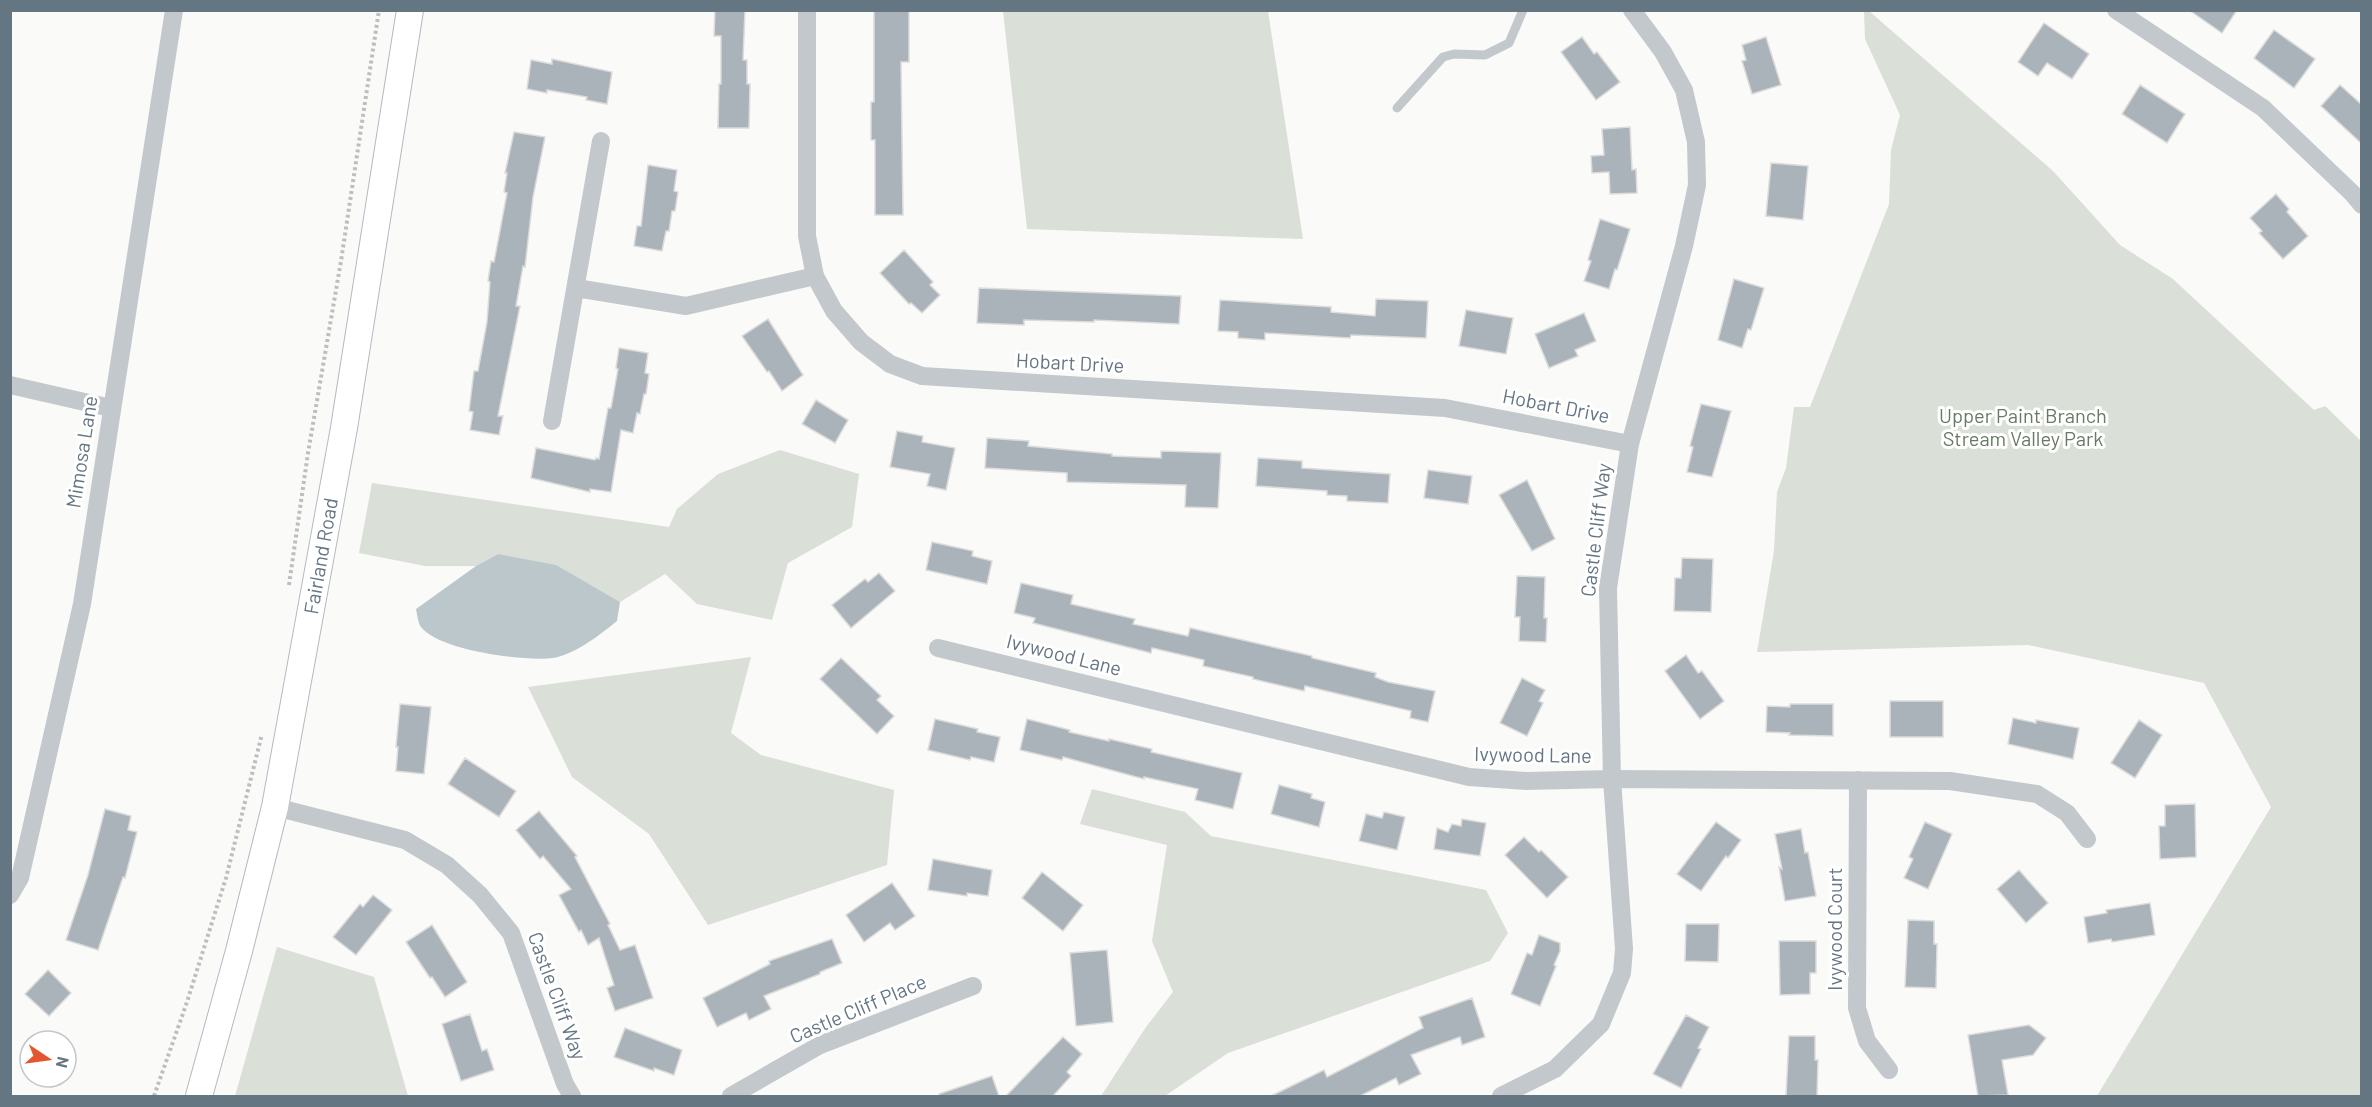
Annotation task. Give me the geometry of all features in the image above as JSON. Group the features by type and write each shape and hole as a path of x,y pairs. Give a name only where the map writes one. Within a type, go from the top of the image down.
{"main road":[{"name":"Fairland Road","path":"199,1096 239,951 275,807 344,428 410,10"}],"street":[{"name":"Mimosa Lane","path":"10,895 20,878 81,604 174,10"},
{"name":"Hobart Drive","path":"807,10 807,236 815,276 834,311 861,342 890,364 922,376 1445,408 1630,444"},
{"name":"Castle Cliff Way","path":"1501,1096 1555,1070 1602,1024 1622,973 1624,949 1612,779 1608,588 1630,444 1684,246 1697,184 1696,142 1684,90 1663,52 1632,10"},
{"path":"2116,10 2263,108 2352,193 2361,205"},
{"path":"552,422 601,141"},
{"path":"576,288 686,306 815,276"},
{"path":"10,385 111,408"},
{"name":"Ivywood Lane","path":"938,648 1469,777 1526,781 1612,779 1950,781 2037,794 2067,813 2087,839"},
{"name":"Ivywood Court","path":"1858,780 1857,1008 1867,1041 1888,1070"},
{"name":"Castle Cliff Way","path":"275,807 405,840 447,865 480,895 511,933 565,1084 572,1096"},
{"name":"Castle Cliff Place","path":"731,1096 820,1045 973,986"}],"lane":[{"path":"1398,108 1443,57 1454,54 1485,55 1509,43 1523,10"}],"path":[{"path":"288,593 308,453 341,261 379,10"},
{"path":"154,1096 187,1002 226,878 263,730"}],"green space":[{"path":"1003,11 1268,11 1303,239 1027,229"},
{"name":"Upper Paint Branch Stream Valley Park","path":"1864,11 1869,11 2053,171 2120,245 2173,279 2314,410 2325,406 2361,441 2361,1096 2097,1096 2271,807 2204,683 2028,645 1757,652 1774,551 1777,492 1786,468 1794,407 1810,407 1889,204 1891,150 1900,115 1865,39"},
{"path":"780,450 859,474 852,527 788,563 772,620 697,604 665,574 620,602 590,585 498,554 476,566 425,566 359,553 372,483 669,527 677,509 718,474"},
{"path":"751,657 731,733 761,755 894,790 887,865 708,925 649,834 572,777 528,687"},
{"path":"1092,789 1185,812 1211,836 1486,890 1508,933 1490,961 1228,1053 1165,1096 1101,1096 1146,1027 1173,992 1152,941 1167,845 1080,824"},
{"path":"277,947 374,977 408,1096 235,1096"}],"shaded area":[{"path":"498,554 556,565 620,602 617,621 570,653 540,659 503,656 463,648 430,635 421,627 416,609 476,566"}],"building":[{"path":"715,10 745,10 743,60 747,60 747,84 750,84 749,128 718,128 721,36 714,36"},
{"path":"874,10 909,10 909,62 901,62 903,215 875,215 875,140 871,140 871,102 874,102"},
{"path":"2189,10 2237,10 2222,33"},
{"path":"2044,23 2089,54 2072,79 2047,63 2038,76 2018,62"},
{"path":"2274,30 2315,59 2294,88 2254,58"},
{"path":"1582,37 1620,82 1596,100 1561,52"},
{"path":"1766,37 1781,85 1752,94 1742,61 1746,60 1742,45"},
{"path":"552,59 612,72 607,104 586,100 587,97 527,89 531,60 552,64"},
{"path":"2140,85 2185,114 2167,143 2122,114"},
{"path":"2340,85 2361,104 2361,143 2321,106"},
{"path":"1630,127 1632,170 1636,169 1637,193 1610,194 1609,172 1592,173 1591,156 1604,155 1602,129"},
{"path":"514,132 545,137 533,197 525,267 523,266 516,306 520,306 498,416 503,416 499,435 470,430 473,412 469,411 474,371 478,371 487,322 490,282 488,281 491,261 494,262 507,193 504,192 507,173 505,173"},
{"path":"1771,163 1808,166 1803,220 1766,216"},
{"path":"648,165 677,170 674,191 678,192 675,211 672,211 669,231 666,231 662,251 634,246 637,226 641,226"},
{"path":"2276,194 2289,209 2287,212 2308,236 2283,259 2259,233 2262,231 2250,218"},
{"path":"1600,219 1630,229 1609,289 1584,281"},
{"path":"904,250 933,282 930,285 940,295 922,313 911,303 909,304 880,273"},
{"path":"1734,279 1764,288 1751,330 1748,329 1742,348 1718,340"},
{"path":"979,288 1181,296 1179,324 1094,320 1094,322 1024,320 1024,325 977,323"},
{"path":"1376,299 1428,301 1426,338 1351,335 1350,338 1265,333 1265,340 1238,338 1238,332 1218,331 1220,300 1331,307 1331,312 1375,316"},
{"path":"1466,310 1513,318 1506,354 1459,346"},
{"path":"1584,313 1596,341 1575,350 1578,356 1549,368 1535,334"},
{"path":"768,319 803,375 782,391 742,336"},
{"path":"619,348 648,353 645,373 649,374 646,394 644,394 640,414 637,413 633,433 621,430 611,492 590,489 590,492 531,478 536,448 599,459 608,408 611,408"},
{"path":"816,400 848,420 835,443 802,424"},
{"path":"1701,404 1731,411 1712,477 1687,472 1693,447 1690,446"},
{"path":"897,431 923,436 922,442 955,448 946,490 927,486 930,474 890,467"},
{"path":"987,438 1029,441 1028,446 1112,454 1112,456 1161,458 1161,451 1221,453 1218,508 1185,507 1186,485 1067,482 1067,473 985,468"},
{"path":"1258,458 1302,461 1302,468 1390,474 1388,503 1347,501 1347,496 1327,495 1327,491 1256,486"},
{"path":"1428,470 1472,476 1468,504 1424,498"},
{"path":"1527,480 1555,539 1532,551 1499,495"},
{"path":"932,542 973,551 972,556 992,561 987,584 926,570"},
{"path":"1682,558 1713,559 1711,612 1674,611 1675,578 1681,578"},
{"path":"879,573 895,591 851,628 832,605 865,579 868,582"},
{"path":"1517,576 1545,577 1546,642 1519,641 1520,617 1515,617"},
{"path":"1021,583 1073,595 1071,604 1135,619 1133,624 1188,636 1190,628 1312,656 1312,658 1376,673 1375,677 1388,682 1435,691 1428,722 1410,718 1411,711 1305,686 1304,691 1203,666 1204,660 1152,648 1151,653 1033,623 1035,618 1014,613"},
{"path":"1686,655 1698,673 1702,671 1724,701 1700,719 1665,671"},
{"path":"841,658 881,696 877,700 894,716 877,734 820,679"},
{"path":"1522,678 1545,690 1539,701 1543,703 1527,736 1500,723"},
{"path":"1890,701 1943,701 1943,737 1890,737"},
{"path":"400,704 431,707 424,774 396,771"},
{"path":"1790,704 1833,704 1833,736 1766,732 1767,706 1790,707"},
{"path":"2013,718 2079,728 2073,759 2008,744"},
{"path":"935,719 978,729 977,732 1000,737 994,762 971,757 970,760 928,750"},
{"path":"1027,719 1070,730 1069,732 1152,749 1151,752 1242,773 1233,809 1195,800 1198,789 1144,777 1144,779 1063,757 1062,760 1020,750"},
{"path":"2139,720 2162,735 2135,778 2111,763"},
{"path":"465,758 516,791 499,817 448,784"},
{"path":"1279,785 1312,794 1311,798 1325,802 1319,827 1271,814"},
{"path":"2195,804 2196,857 2160,859 2159,826 2165,826 2165,805"},
{"path":"105,809 131,816 128,830 137,832 125,878 123,877 98,950 66,940 88,875"},
{"path":"539,811 577,856 575,857 610,924 608,925 620,950 635,945 653,998 615,1011 607,988 614,985 599,938 588,945 559,895 571,889 543,856 540,859 516,830"},
{"path":"1384,812 1405,817 1397,850 1359,841 1366,814 1382,818"},
{"path":"1462,819 1486,823 1480,856 1434,849 1437,828 1448,832 1452,824 1461,826"},
{"path":"1716,822 1741,840 1728,858 1726,856 1701,891 1677,874"},
{"path":"1925,822 1952,834 1928,889 1904,878 1913,859 1909,857"},
{"path":"1801,829 1805,853 1808,852 1816,896 1785,901 1775,834"},
{"path":"1524,837 1539,852 1541,850 1568,877 1547,898 1505,855"},
{"path":"933,859 992,870 988,896 967,893 967,896 928,890"},
{"path":"2019,870 2048,903 2026,923 1997,889"},
{"path":"1042,872 1083,905 1063,931 1022,898"},
{"path":"892,883 915,916 895,930 890,923 864,942 846,915"},
{"path":"373,895 392,910 356,955 333,937 360,904 363,907"},
{"path":"2150,903 2155,935 2112,942 2111,939 2088,943 2084,917 2107,913 2106,910"},
{"path":"1908,920 1934,921 1934,944 1937,944 1936,988 1905,987"},
{"path":"1686,924 1719,924 1718,962 1685,961"},
{"path":"432,925 467,982 445,997 406,942"},
{"path":"1539,935 1560,943 1560,951 1554,965 1556,966 1540,1006 1511,994 1527,953 1532,955"},
{"path":"832,939 842,963 764,996 771,1009 749,1020 746,1013 717,1027 703,998 770,964 769,961"},
{"path":"1779,941 1816,941 1816,973 1810,973 1810,994 1780,995"},
{"path":"1107,950 1113,1022 1076,1026 1070,953"},
{"path":"48,970 71,993 49,1016 25,994"},
{"path":"1472,998 1485,1037 1462,1045 1460,1037 1411,1055 1421,1074 1399,1085 1396,1078 1360,1096 1271,1096 1324,1070 1327,1077 1423,1028 1419,1017"},
{"path":"470,1014 482,1051 487,1049 494,1070 461,1081 442,1024"},
{"path":"1686,1015 1709,1027 1698,1048 1701,1049 1681,1088 1653,1074"},
{"path":"2029,1025 2046,1038 2033,1055 2002,1060 2008,1095 1978,1096 1968,1035"},
{"path":"625,1028 682,1050 674,1075 654,1068 654,1071 614,1057"},
{"path":"1789,1036 1815,1036 1815,1060 1818,1060 1817,1096 1786,1096"},
{"path":"1063,1037 1082,1054 1067,1072 1071,1076 1053,1096 1006,1096"},
{"path":"992,1076 999,1096 940,1096 939,1094"}]}
